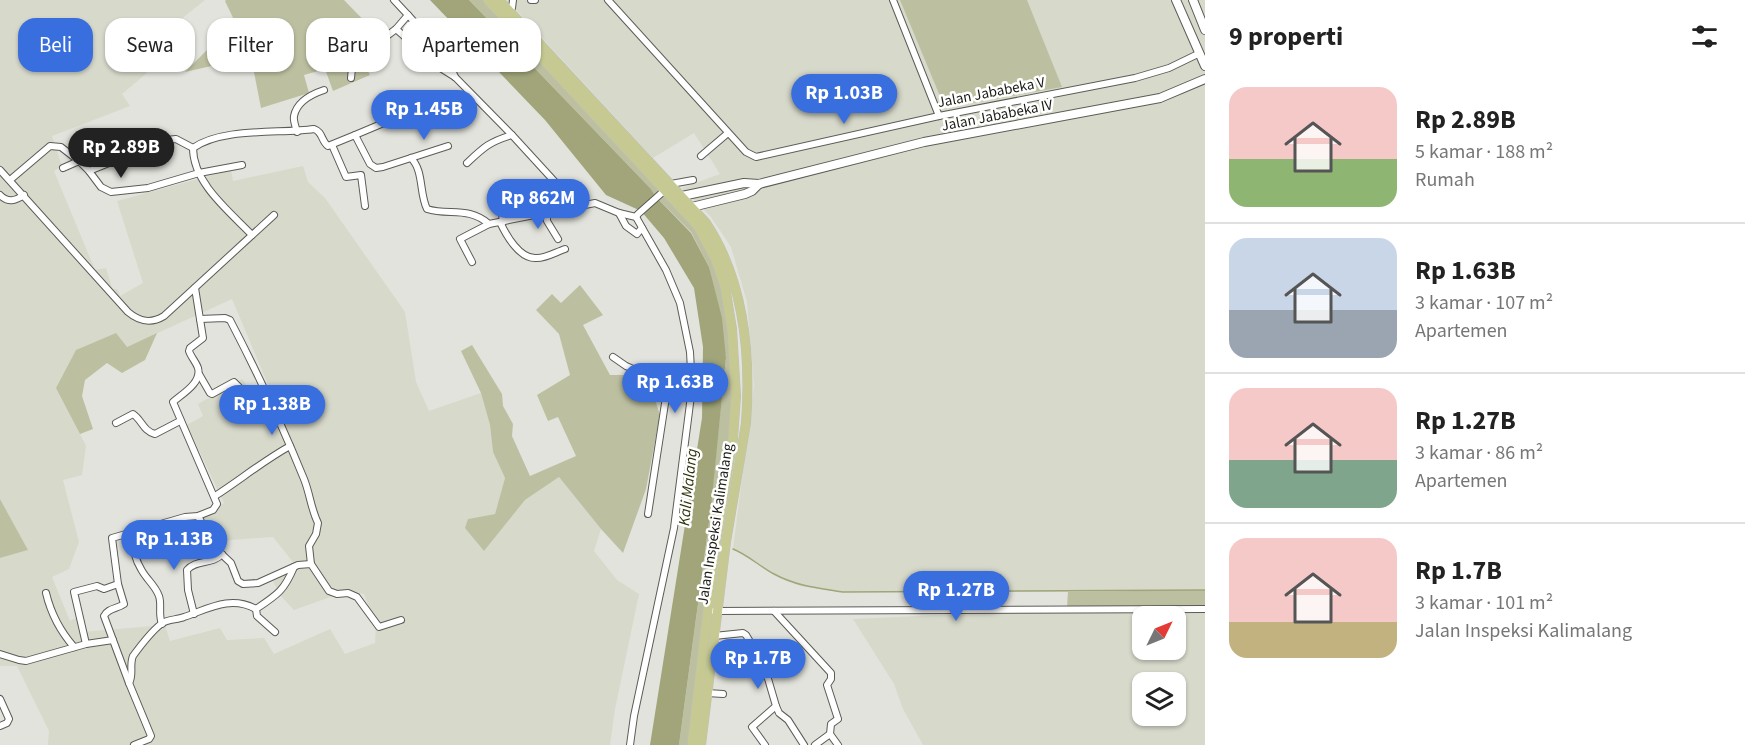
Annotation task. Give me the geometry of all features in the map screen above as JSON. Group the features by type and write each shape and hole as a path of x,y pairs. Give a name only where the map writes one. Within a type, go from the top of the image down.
{"main road":[{"name":"Jalan Inspeksi Kalimalang","path":"488,0 668,187"},
{"name":"Jalan Inspeksi Kalimalang","path":"499,0 718,242 734,280 744,324 748,402 730,519 712,611 714,636 705,674 707,693 692,745"},
{"name":"Jalan Inspeksi Kalimalang","path":"698,220 725,286 732,329 736,401 733,439 716,542 712,611 698,728 701,745"},
{"path":"736,401 748,402"}],"street":[{"path":"394,0 446,57 455,76"},
{"path":"509,11 513,0"},
{"path":"608,0 728,133 701,156"},
{"path":"893,0 939,117"},
{"path":"1176,0 1202,52 1205,66"},
{"path":"1193,0 1205,30"},
{"path":"351,78 354,61 396,29 408,15"},
{"path":"396,29 439,67 455,76 577,206"},
{"name":"Jalan Jababeka V","path":"728,133 746,152 752,156 760,156 1135,78 1169,68 1202,52"},
{"name":"Jalan Jababeka IV","path":"679,199 744,183 759,184 924,142 1160,98 1205,79"},
{"path":"1189,86 1205,87"},
{"path":"297,132 294,118 297,110 308,96 324,90"},
{"path":"194,148 220,137 275,130 297,132 317,130 326,145 332,145 386,122"},
{"path":"355,135 373,167 383,167 448,146"},
{"path":"467,163 486,145 512,135"},
{"path":"89,171 166,140 176,139 194,148"},
{"path":"332,145 346,177 361,175 365,206"},
{"path":"10,180 50,146 61,147 89,171 101,187 111,192 148,188 199,173 242,165"},
{"path":"194,148 199,173 205,185 252,235"},
{"path":"411,158 417,167 427,208 470,213 489,224"},
{"path":"63,168 79,161"},
{"path":"0,170 135,318 143,322 158,320 274,215"},
{"path":"638,215 668,187 693,180"},
{"name":"Jalan Jababeka IV","path":"689,210 745,194 759,184"},
{"path":"0,195 11,201 24,195"},
{"path":"500,198 501,222 506,236 513,245 529,257 538,258 565,249"},
{"path":"472,262 460,243 460,239 489,224 595,203 619,213 638,215"},
{"path":"547,213 546,221 558,239"},
{"path":"619,213 630,230 637,234 642,228"},
{"path":"630,745 634,716 674,528 692,382 686,330 680,303 666,270 642,228 638,215"},
{"path":"195,288 203,338 189,348 189,351 210,393 234,382 241,389 250,393 263,388"},
{"path":"200,319 225,318 230,320 263,388 305,482 318,523 316,534 309,546 311,564 329,591 337,594 348,592 357,597 379,627 401,620"},
{"path":"613,357 626,366 668,384 692,382"},
{"path":"134,745 151,736 105,616 110,610 124,604 118,584 111,539 114,536 185,517 198,516 213,510 217,504 173,402 193,384 199,374"},
{"path":"648,514 668,384"},
{"path":"116,423 133,414 146,430 155,434 180,421"},
{"path":"215,496 290,446"},
{"path":"198,516 215,548 231,563 238,580 243,585 258,583 294,566 311,564"},
{"path":"131,533 139,567 159,594 162,624"},
{"path":"194,614 186,575 188,568 216,559 222,554"},
{"path":"256,609 282,590 294,566"},
{"path":"86,644 75,592 97,586 104,589 118,584"},
{"path":"46,593 53,616 74,647"},
{"path":"129,683 132,658 162,624 201,610 233,603 243,603 256,609"},
{"path":"256,609 257,616 275,632"},
{"path":"712,611 1205,609"},
{"path":"774,611 831,673 831,680 827,686 838,719 831,724 830,734 838,745"},
{"path":"714,636 741,632 746,635 764,665 779,713 788,720 804,745"},
{"path":"0,654 26,661 86,644 113,640"},
{"path":"707,693 723,694"},
{"path":"0,699 9,720 0,726"},
{"path":"765,745 752,727 776,706"},
{"path":"814,745 830,734"}],"shaded area":[{"path":"0,0 205,0 183,18 105,18 105,72 147,73 122,94 130,106 52,136 62,166 54,171 95,270 106,268 112,288 118,290 120,296 143,283 117,201 231,170 233,181 303,166 308,182 325,198 405,312 416,382 429,411 481,393 490,425 493,452 505,478 495,514 468,519 484,551 525,500 559,477 601,529 594,551 617,580 639,594 615,709 610,745 48,745 49,731 17,666 0,666 0,558 28,550 0,499","holes":["232,299 269,387 256,398 242,379 198,404 203,416 187,425 224,503 200,515 218,546 229,540 273,537 297,567 273,581 280,595 294,610 347,591 364,594 376,624 375,643 345,654 330,629 274,654 264,638 227,640 220,628 170,641 165,625 83,632 80,616 70,621 52,577 69,569 79,542 63,480 82,475 86,446 57,388 127,347"]},
{"path":"344,0 362,18 306,18 306,72 314,72 304,75 309,93 261,108 254,72 294,72 294,18 233,18 225,1"},
{"path":"430,0 469,0 486,18 447,18"},
{"path":"469,0 488,0 505,18 486,18"},
{"path":"507,0 1205,0 1205,745 923,745 903,709 894,684 853,619 1067,609 1068,592 843,592 800,586 773,574 733,549 754,385 747,302 731,247 711,217 682,188 720,174 694,133 653,158 541,37 541,18 524,18"},
{"path":"900,0 1027,0 1062,87 956,106 942,101"},
{"path":"207,50 207,67 195,70 195,62"},
{"path":"541,57 698,226 725,286 736,381 692,745 679,745 708,530 726,358 709,267 691,232 538,72 541,72"},
{"path":"326,72 368,72 370,75 333,91"},
{"path":"499,72 538,72 691,233 709,267 722,318 726,358 711,507 679,745 650,745 702,418 703,347 694,288 664,238 641,211 606,195 545,120"},
{"path":"580,285 603,315 583,325 610,375 647,375 660,415 646,489 623,553 559,477 525,500 484,551 465,528 468,519 495,514 505,478 493,452 490,425 481,393 461,351 472,345 502,394 503,406 513,424 512,436 530,476 576,456 558,417 548,421 537,395 570,375 559,334 536,310 552,294 561,303"},
{"path":"116,333 127,347 157,333 145,360 122,373 107,363 85,380 82,396 93,429 80,434 56,388 76,350"},
{"path":"0,499 28,550 0,558"},
{"path":"1205,590 1205,609 1186,609 1186,606 1132,606 1132,609 1067,609 1068,592"}],"waterway":[{"name":"Kali Malang","path":"517,72 599,158"},
{"path":"733,549 774,574 791,581 843,592 1205,590"}]}
